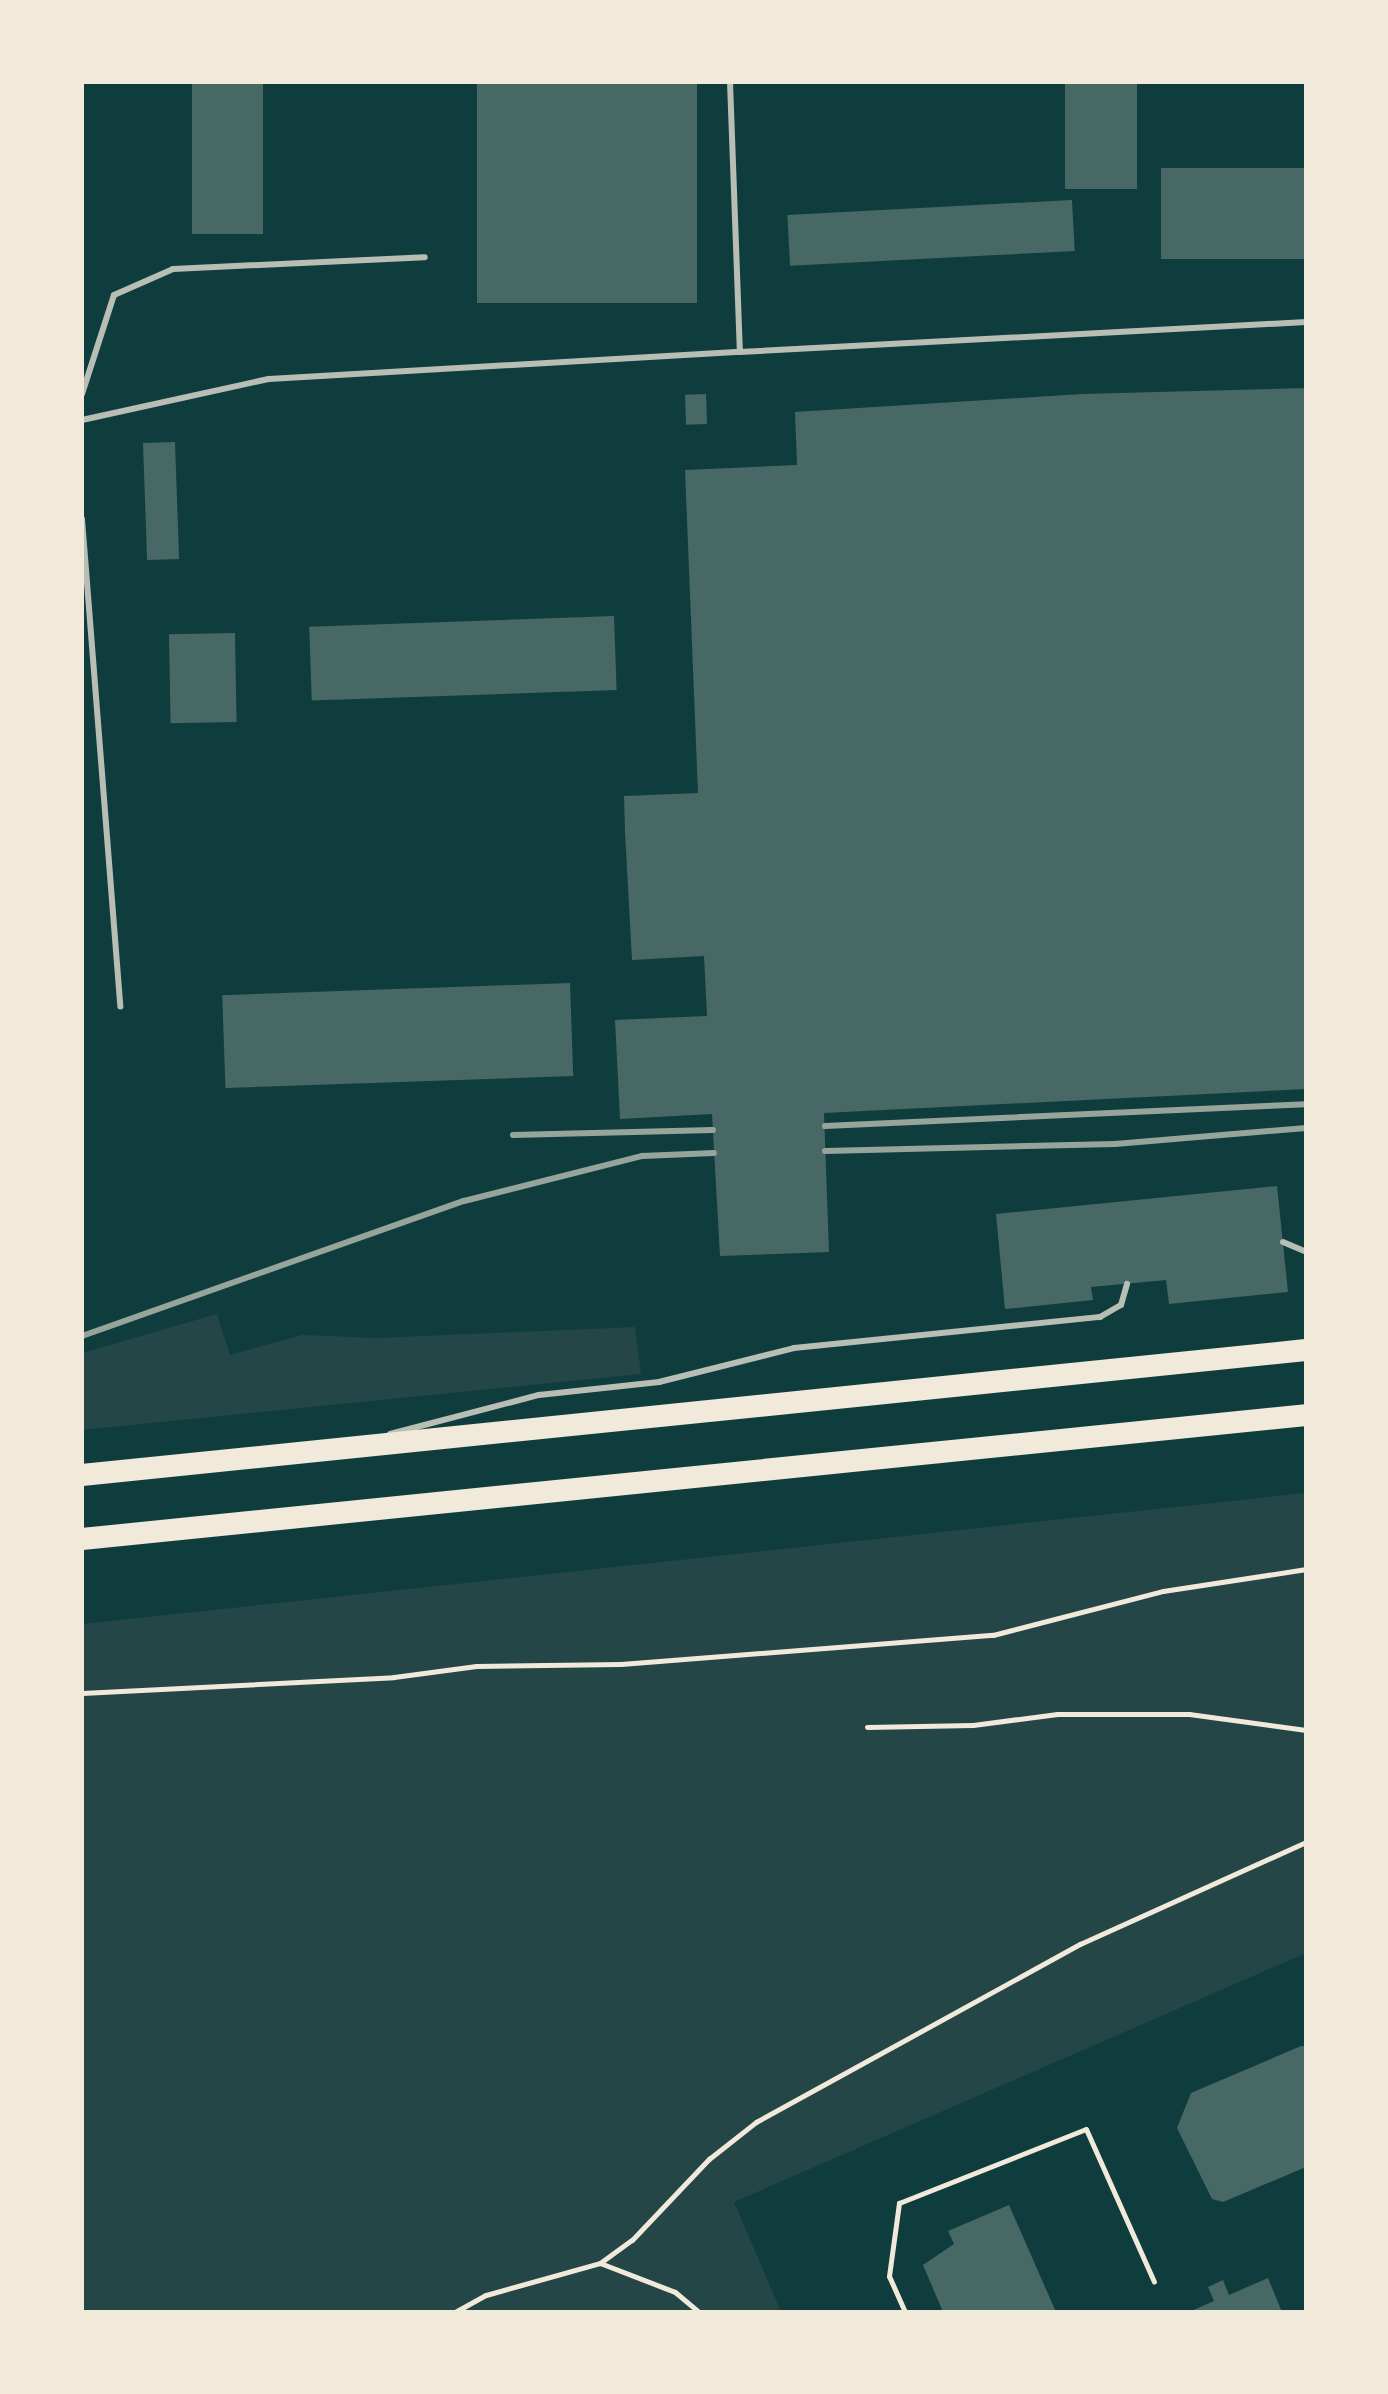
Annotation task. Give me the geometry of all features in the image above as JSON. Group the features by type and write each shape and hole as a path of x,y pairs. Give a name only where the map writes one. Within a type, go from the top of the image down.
{"highway":[{"path":"82,1475 1306,1350"},
{"path":"82,1539 1306,1415"}],"lane":[{"path":"730,82 740,352"},
{"path":"82,394 114,295 173,269 425,257"},
{"path":"82,420 269,379 1306,322"},
{"path":"82,519 120,1007"},
{"path":"1283,1242 1306,1252"},
{"path":"326,1451 539,1395 659,1382 794,1348 1100,1317 1121,1305 1127,1284"}],"path":[{"path":"82,1693 394,1677 476,1666 637,1663 993,1635 1163,1591 1306,1569"},
{"path":"867,1727 973,1725 1057,1714 1189,1714 1306,1730"},
{"path":"455,2312 486,2295 600,2263 632,2240 709,2159 756,2122 1080,1944 1306,1842"},
{"path":"905,2312 889,2276 899,2203 1086,2129 1154,2282"},
{"path":"600,2263 675,2292 699,2312"}],"shaded area":[{"path":"217,1314 230,1355 302,1335 377,1338 635,1327 641,1374 82,1430 82,1353"},
{"path":"1306,1493 1306,1953 734,2202 781,2312 82,2312 82,1624"}],"building":[{"path":"192,82 263,82 263,234 192,234"},
{"path":"477,82 697,82 697,303 477,303"},
{"path":"1065,82 1137,82 1137,189 1065,189"},
{"path":"1161,168 1306,168 1306,259 1161,259"},
{"path":"1072,200 1075,251 790,266 787,215"},
{"path":"1306,388 1306,1089 824,1113 829,1252 720,1256 712,1114 620,1119 615,1020 707,1016 704,956 632,960 625,832 624,796 698,793 685,470 797,465 795,412 1082,394"},
{"path":"706,394 707,424 686,425 685,395"},
{"path":"175,442 179,559 147,560 143,443"},
{"path":"614,616 617,690 312,701 309,627"},
{"path":"235,633 237,722 171,723 169,634"},
{"path":"570,983 573,1076 225,1088 222,995"},
{"path":"1277,1186 1288,1292 1169,1304 1166,1280 1091,1287 1093,1300 1005,1309 996,1214"},
{"path":"1306,2046 1306,2167 1223,2202 1212,2199 1177,2128 1191,2093"},
{"path":"1009,2205 1056,2312 943,2312 923,2265 954,2244 948,2231"},
{"path":"1268,2278 1282,2312 1189,2312 1214,2301 1208,2287 1223,2280 1229,2295"}],"railway":[{"path":"825,1126 1306,1104"},
{"path":"825,1151 1115,1144 1306,1128"},
{"path":"513,1135 713,1130"},
{"path":"82,1336 464,1201 642,1156 714,1153"}]}
